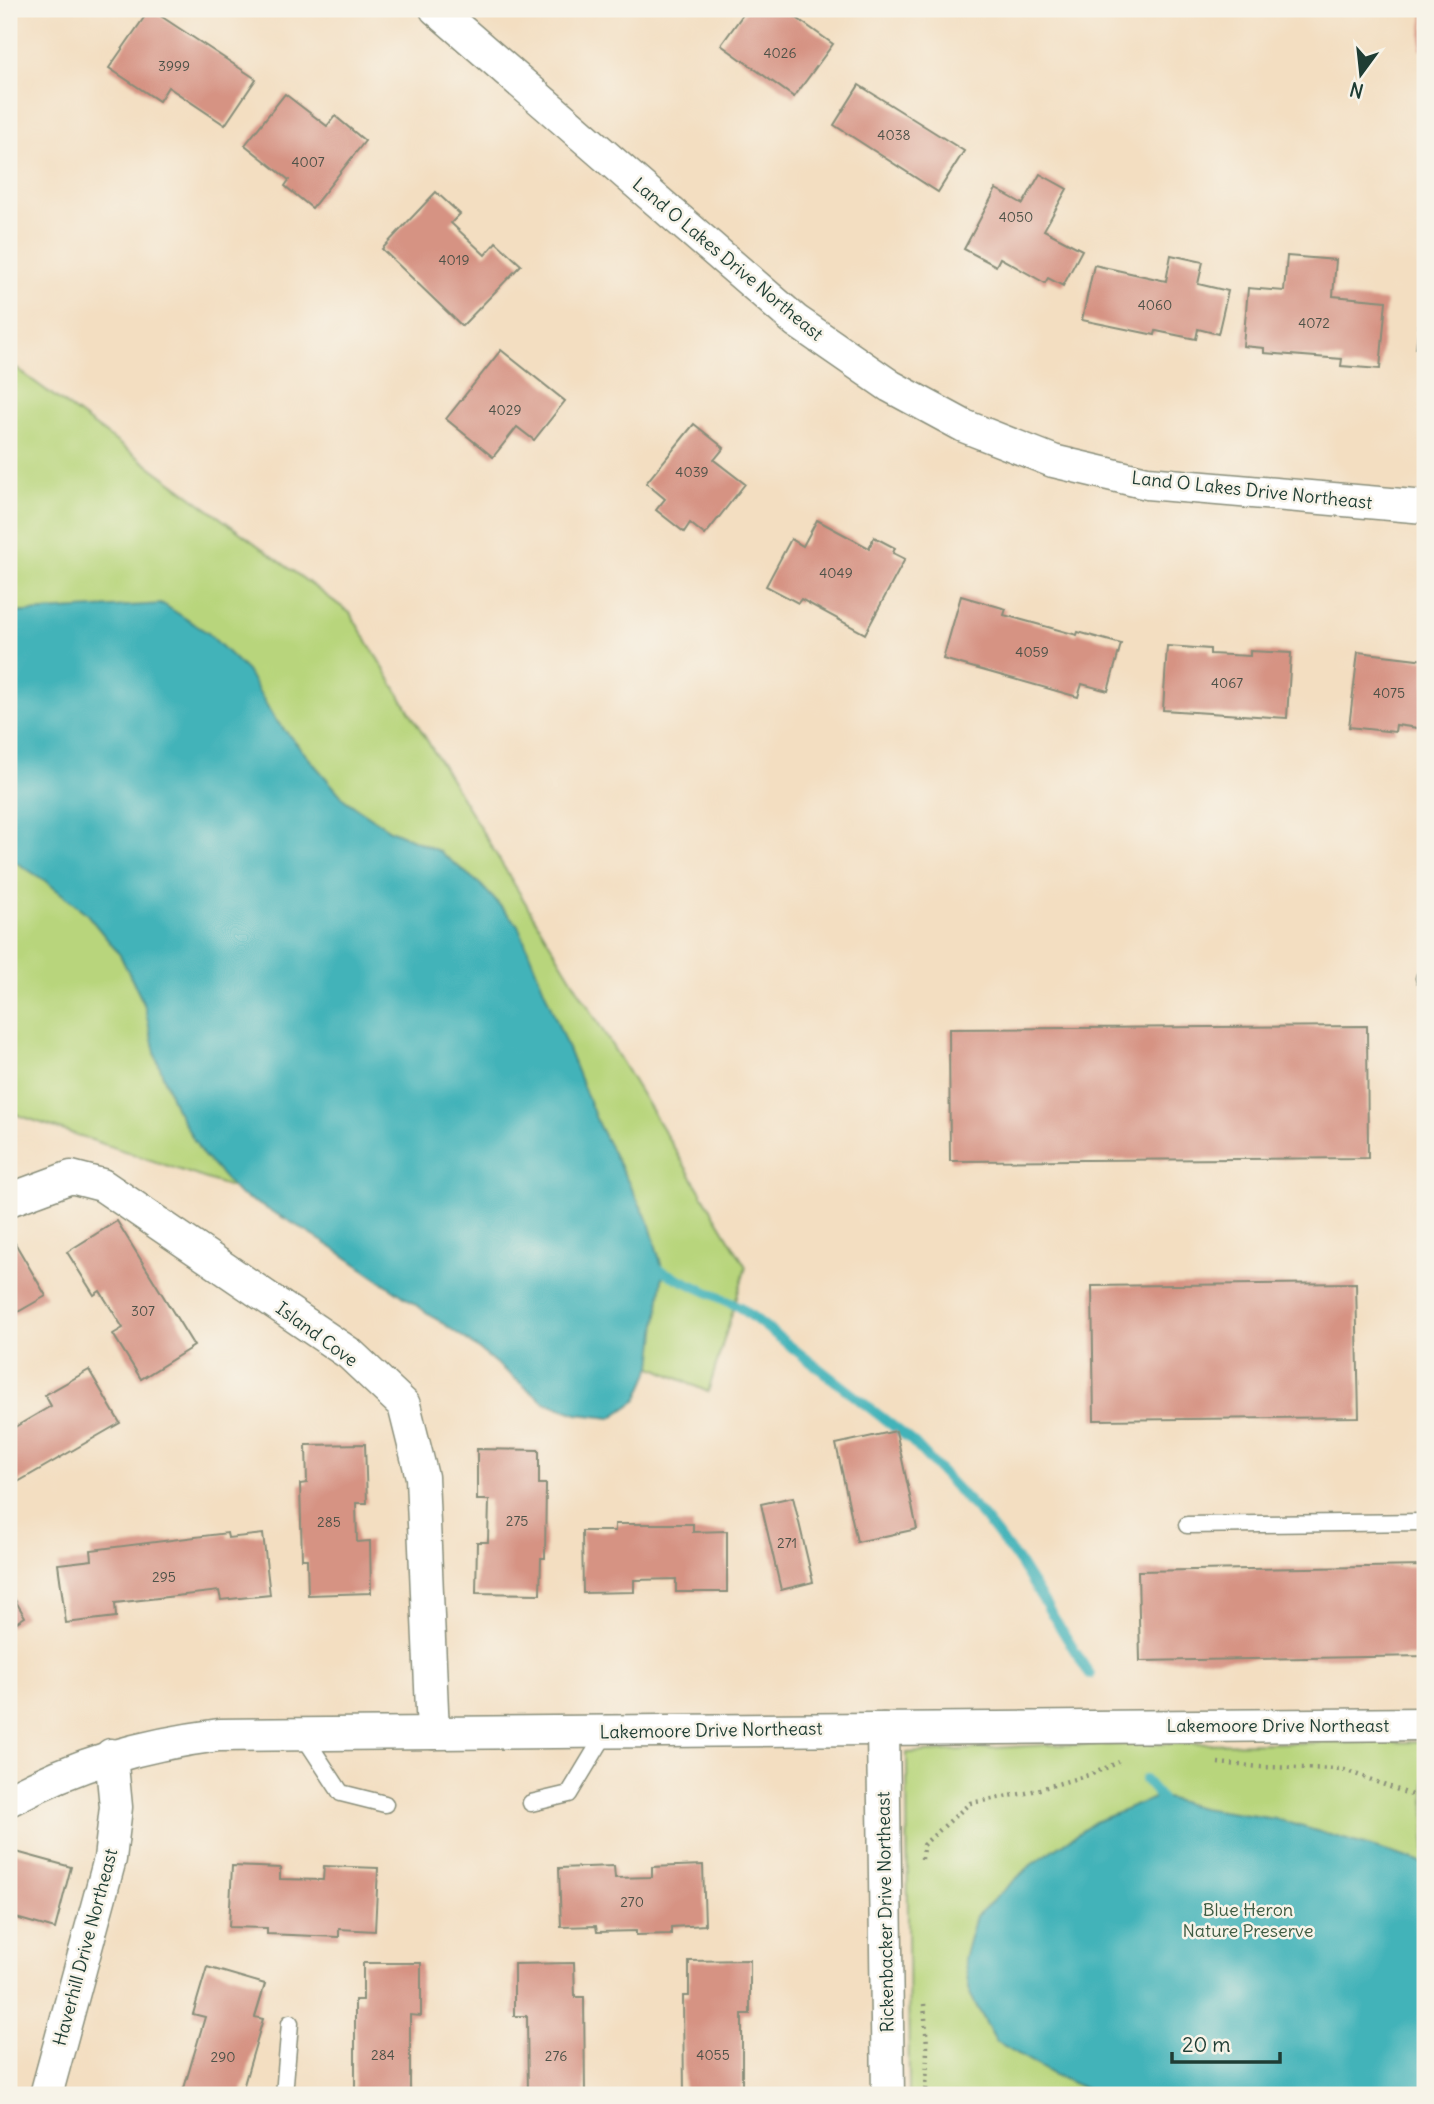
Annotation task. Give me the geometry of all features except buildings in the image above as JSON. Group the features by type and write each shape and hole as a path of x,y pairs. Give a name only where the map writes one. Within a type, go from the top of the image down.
{"street":[{"name":"Land O Lakes Drive Northeast","path":"436,9 796,321 890,386 964,426 1054,461 1147,483 1425,507"},
{"name":"Island Cove","path":"9,1200 72,1177 102,1185 350,1354 404,1405 422,1477 433,1733"},
{"name":"Lakemoore Drive Northeast","path":"9,1800 45,1780 111,1755 164,1742 219,1735 1425,1724"},
{"name":"Rickenbacker Drive Northeast","path":"883,1729 887,2095"},
{"name":"Haverhill Drive Northeast","path":"46,2095 110,1859 116,1807 111,1755"}],"lane":[{"path":"1187,1525 1425,1522"},
{"path":"531,1803 569,1794 607,1731"},
{"path":"303,1735 341,1793 385,1804"},
{"path":"284,2095 290,2023"}],"path":[{"path":"921,1870 922,1845 970,1803 1026,1793 1092,1774 1126,1759"},
{"path":"1211,1762 1261,1767 1342,1769 1425,1800"},
{"path":"923,1996 927,2046 926,2095"}],"green space":[{"path":"9,363 350,613 746,1267 708,1392 333,1222 9,1112"},
{"name":"Blue Heron Nature Preserve","path":"1425,1742 1425,2095 909,2095 907,1753 1045,1745"}],"water":[{"path":"163,604 208,633 247,671 274,718 345,800 390,830 439,851 481,885 518,925 599,1126 649,1222 663,1271 652,1366 637,1400 611,1418 577,1414 544,1402 467,1340 333,1248 239,1194 202,1154 175,1107 156,1057 144,1004 120,955 86,913 44,880 9,858 9,613"},
{"name":"Blue Heron Nature Preserve","path":"1159,1796 1201,1808 1276,1819 1425,1865 1425,2095 1101,2095 1054,2075 996,2041 970,1994 964,1958 976,1916 1031,1865 1095,1822"}],"waterway":[{"path":"653,1267 740,1307 911,1440 985,1519 1019,1562 1090,1675"},
{"path":"1145,1780 1166,1808"}]}
